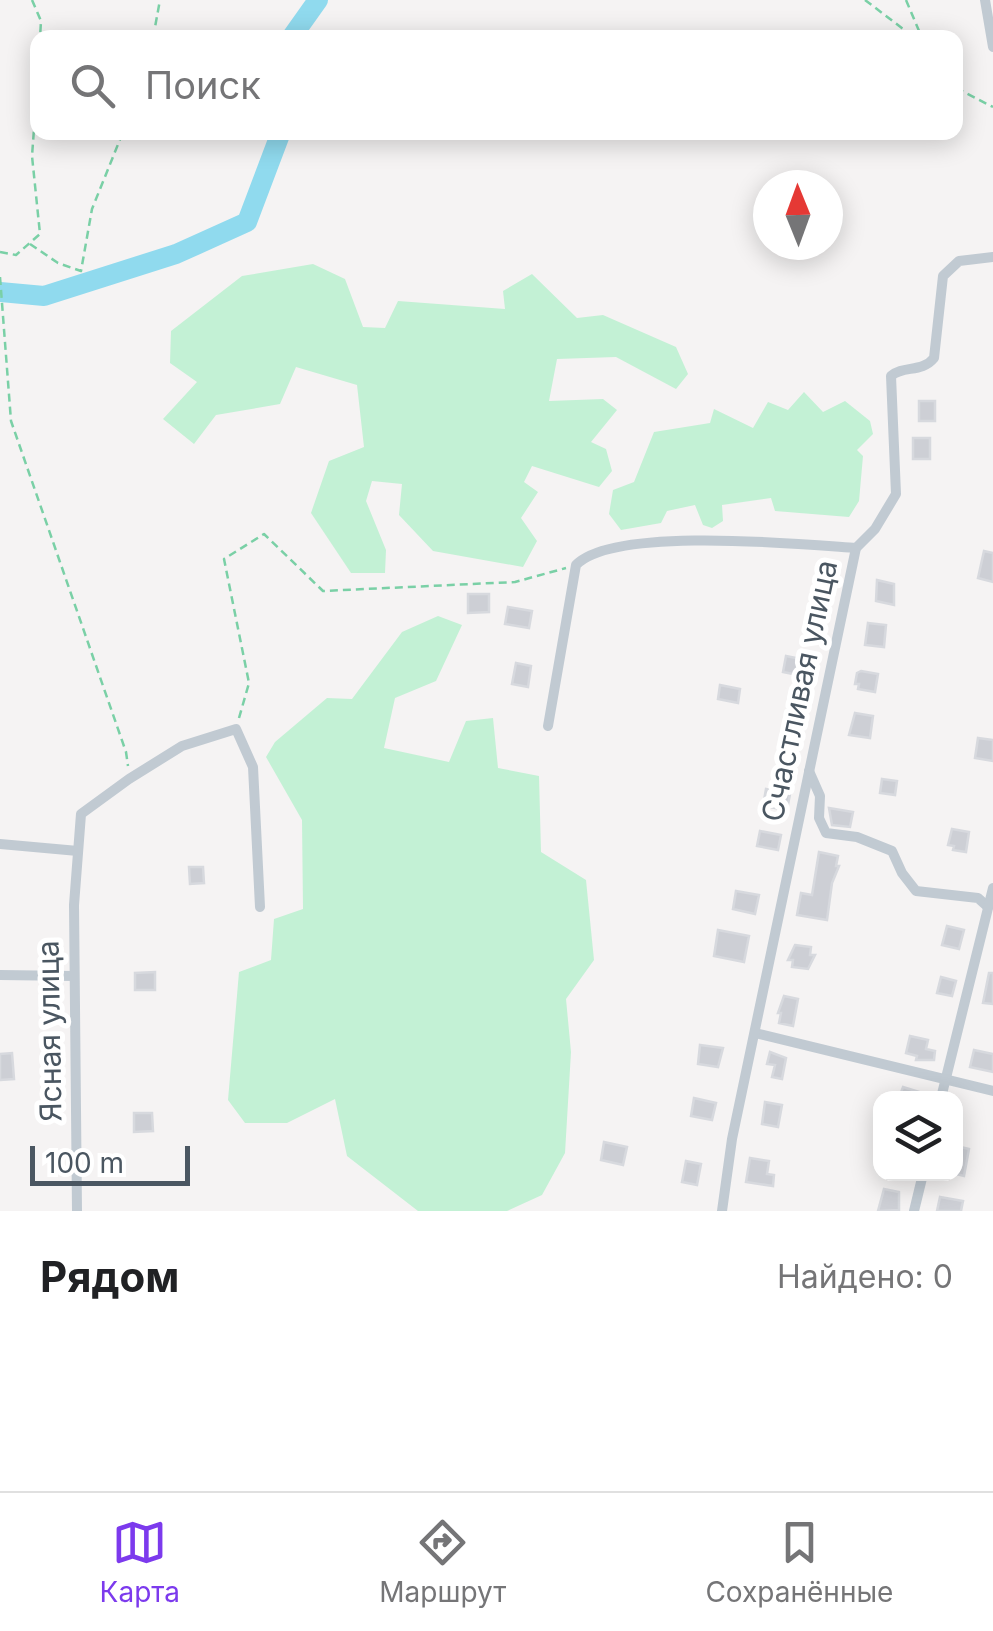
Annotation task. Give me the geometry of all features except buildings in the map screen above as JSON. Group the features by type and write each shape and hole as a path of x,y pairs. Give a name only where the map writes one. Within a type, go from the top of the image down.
{"street":[{"path":"985,0 993,47"},
{"name":"Счастливая улица","path":"722,1211 732,1139 856,548 875,529 896,494 890,376 924,367 934,358 943,276 959,260 993,257"},
{"path":"548,726 576,565 585,555 618,547 718,540 856,548"},
{"path":"236,729 253,767 260,907"},
{"name":"Ясная улица","path":"78,1211 74,976 81,814 182,746 236,729"},
{"path":"808,768 820,796 818,818 826,834 858,837 892,851 916,891 978,898 988,908"},
{"path":"0,844 78,851"},
{"path":"944,1091 993,888"},
{"path":"0,975 74,976"},
{"path":"755,1033 993,1092"},
{"path":"914,1211 921,1181"}],"path":[{"path":"32,0 41,20 40,30"},
{"path":"154,30 160,0"},
{"path":"865,0 904,30"},
{"path":"906,0 919,30"},
{"path":"963,91 993,106"},
{"path":"0,252 16,255 40,234 33,140"},
{"path":"30,244 58,263 81,271 92,209 121,140"},
{"path":"0,277 11,422 126,752 130,778"},
{"path":"236,729 249,683 224,559 264,534 323,591 515,582 576,565"}],"green space":[{"path":"313,264 345,279 363,327 385,328 398,301 505,309 503,291 532,274 577,318 603,315 676,347 688,374 676,389 616,357 557,359 549,401 603,399 617,410 591,442 606,449 612,471 599,487 532,466 524,482 538,492 521,518 537,541 523,567 433,551 399,515 402,484 372,481 366,501 386,550 385,573 351,573 311,513 329,461 364,447 357,385 296,367 280,404 216,415 194,444 163,419 197,382 170,363 171,331 242,276"},
{"path":"804,392 823,412 845,401 870,421 873,434 857,450 863,456 859,501 849,517 775,511 771,498 722,505 723,521 712,528 703,525 695,505 667,511 661,523 621,530 609,514 613,490 634,482 654,432 710,423 714,409 753,428 768,402 788,410"},
{"path":"438,616 462,625 436,681 395,698 384,748 449,762 466,721 493,718 498,768 539,776 541,852 586,880 594,960 566,999 571,1052 565,1153 542,1195 507,1211 418,1211 347,1156 335,1099 287,1123 245,1123 228,1100 239,972 271,960 274,919 303,909 302,820 266,757 275,742 327,698 352,699 402,632"}],"waterway":[{"path":"297,30 318,0"},
{"path":"0,292 44,296 176,254 247,222 278,140"}]}
